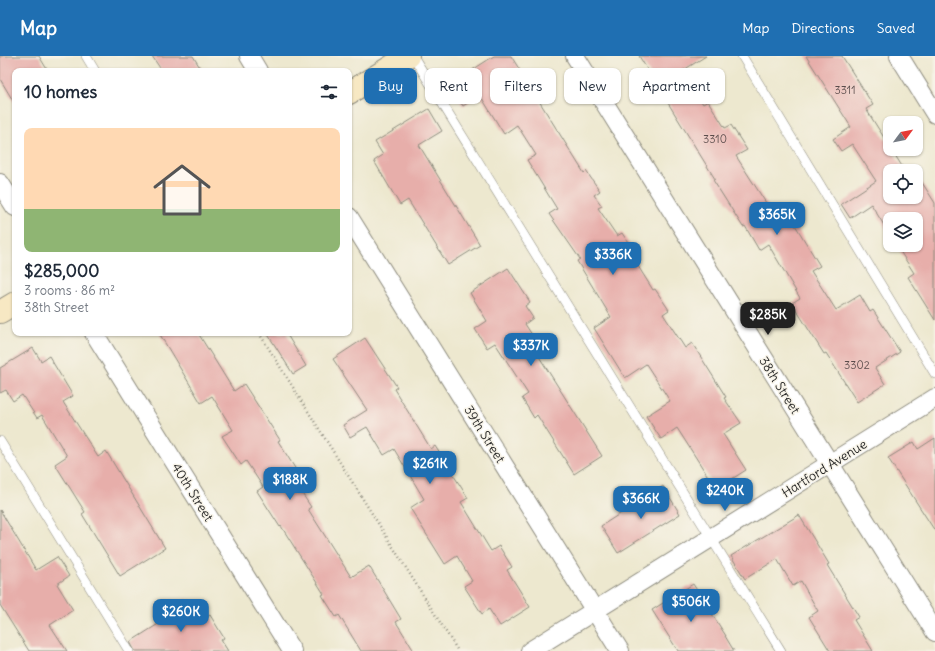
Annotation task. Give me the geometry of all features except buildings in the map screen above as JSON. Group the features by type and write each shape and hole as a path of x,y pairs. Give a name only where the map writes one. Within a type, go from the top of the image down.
{"main road":[{"path":"352,91 408,56"},
{"path":"0,312 12,305"}],"street":[{"path":"249,56 256,68"},
{"name":"38th Street","path":"575,56 935,632"},
{"path":"899,56 935,114"},
{"path":"0,183 12,202"},
{"name":"39th Street","path":"352,222 620,651"},
{"name":"40th Street","path":"96,336 292,651"},
{"name":"Hartford Avenue","path":"530,651 935,398"}],"lane":[{"path":"86,56 93,68"},
{"path":"413,56 780,651"},
{"path":"742,56 935,374"},
{"path":"0,441 129,651"}],"path":[{"path":"261,336 458,651"}]}
